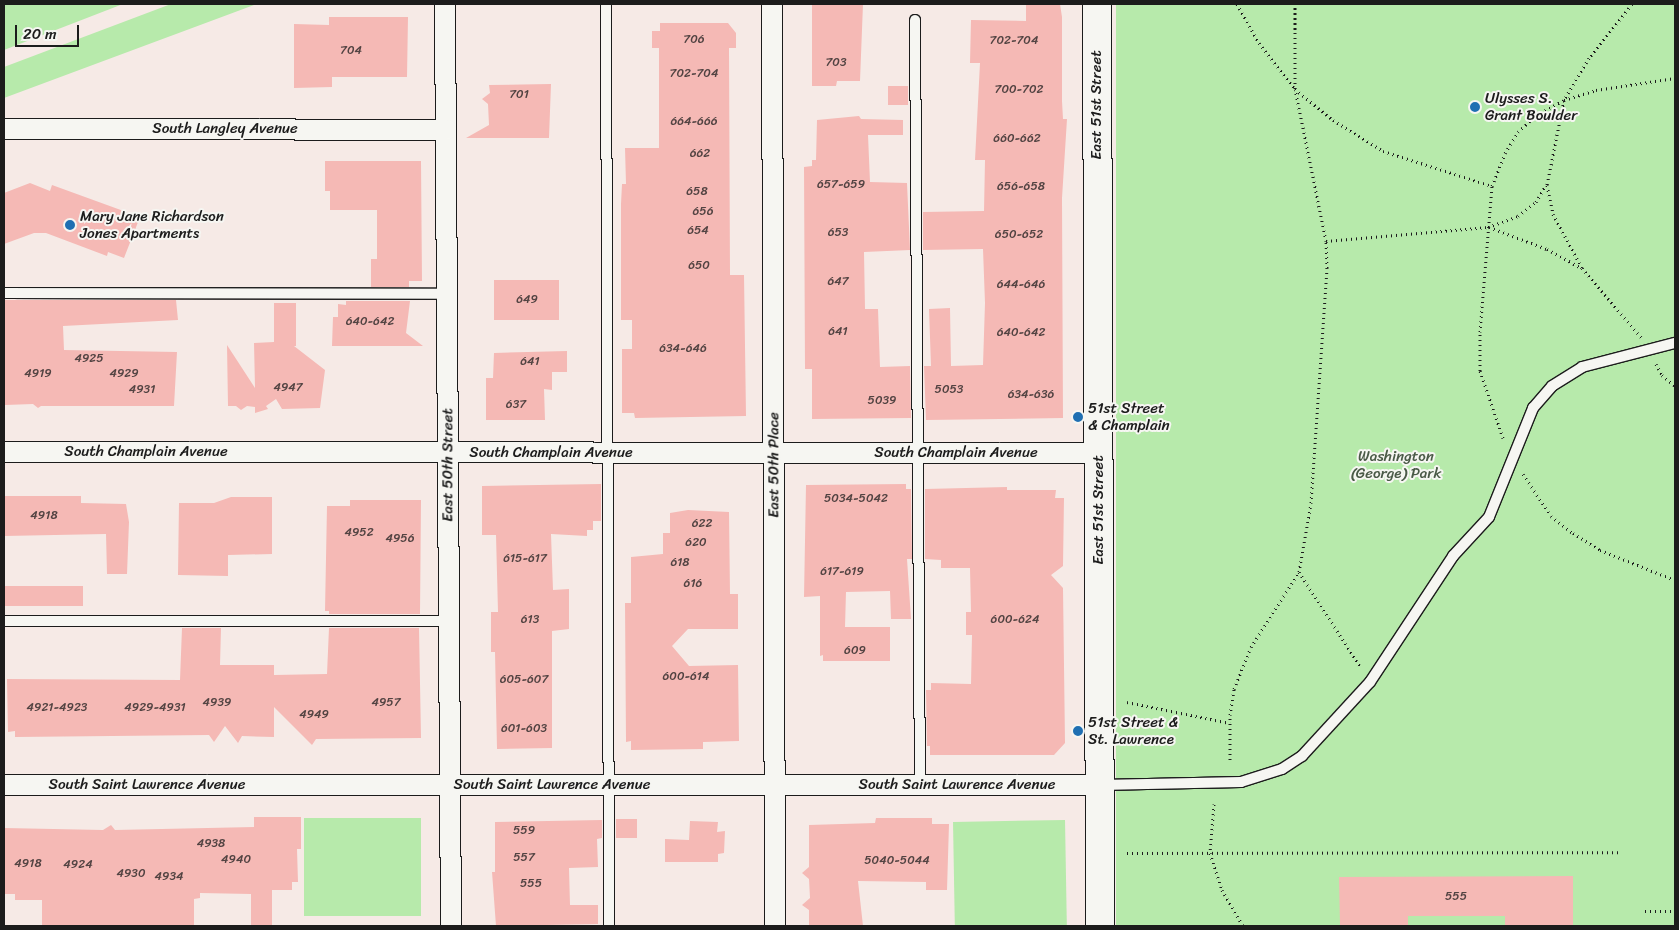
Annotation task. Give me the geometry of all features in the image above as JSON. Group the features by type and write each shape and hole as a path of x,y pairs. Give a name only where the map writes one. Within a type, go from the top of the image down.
{"main road":[{"name":"East 51st Street","path":"1097,4 1100,926"}],"street":[{"name":"East 50th Street","path":"445,4 451,926"},
{"name":"East 50th Place","path":"772,4 776,926"},
{"name":"South Langley Avenue","path":"4,129 446,130"},
{"name":"South Champlain Avenue","path":"4,452 1098,453"},
{"name":"South Saint Lawrence Avenue","path":"4,785 1100,785"}],"lane":[{"path":"606,4 609,926"},
{"path":"915,20 920,784"},
{"path":"4,293 447,294"},
{"path":"1100,785 1221,784 1263,776 1302,756 1370,682 1453,556 1489,517 1533,408 1552,386 1582,367 1675,343"},
{"path":"4,621 449,621"}],"path":[{"path":"1237,4 1259,43 1295,89 1359,138 1383,151 1492,186"},
{"path":"1230,760 1230,723 1234,689 1251,647 1299,572 1311,503 1326,240 1295,89 1295,4"},
{"path":"1326,240 1488,227 1518,216 1536,202 1547,185 1564,100 1589,58 1632,4"},
{"path":"1675,78 1596,90 1564,100 1536,115 1518,132 1492,186 1480,371 1496,423 1514,457 1551,516 1600,550 1675,580"},
{"path":"1547,185 1553,214 1582,268 1635,327 1662,375 1675,386"},
{"path":"1488,227 1547,249 1582,268"},
{"path":"1299,572 1370,682"},
{"path":"1127,702 1230,723"},
{"path":"1214,804 1210,853 1222,890 1243,926"},
{"path":"1128,853 1618,852"},
{"path":"1645,911 1675,911"}],"green space":[{"path":"4,4 123,4 4,50"},
{"path":"171,4 257,4 4,98 4,67"},
{"name":"Washington (George) Park","path":"1116,4 1675,4 1675,926 1116,926"},
{"path":"304,818 421,818 421,916 304,916"},
{"path":"1065,820 1067,926 955,926 953,822"}],"building":[{"path":"812,4 863,4 860,81 837,81 836,86 812,86"},
{"path":"1026,4 1060,4 1062,17 1062,101 1063,119 1067,119 1062,198 1063,418 926,420 924,366 931,366 929,309 950,308 951,366 983,365 985,303 983,249 923,250 923,212 984,211 985,160 975,160 980,63 970,63 971,20 1026,21"},
{"path":"329,17 408,17 407,77 332,77 332,87 294,88 294,24 329,25"},
{"path":"660,23 728,23 736,33 736,48 729,48 730,275 744,275 746,416 635,418 634,413 622,413 622,349 632,349 632,320 621,320 621,204 622,184 626,184 625,148 659,148 659,48 652,48 652,31 660,31"},
{"path":"551,84 549,138 466,138 489,125 488,104 482,99 490,93 489,85"},
{"path":"888,86 908,86 908,105 888,105"},
{"path":"859,116 861,119 903,120 903,135 868,135 870,182 907,183 910,250 864,252 865,309 878,309 880,367 910,366 911,418 812,419 812,369 805,369 804,167 812,166 812,160 816,160 817,120"},
{"path":"325,161 421,161 422,281 409,281 409,287 371,287 371,259 377,259 377,210 330,210 330,191 325,191"},
{"name":"Mary Jane Richardson Jones Apartments","path":"30,183 50,191 52,185 140,217 124,258 108,252 107,256 46,233 34,233 4,244 4,193"},
{"path":"494,280 559,280 559,320 494,320"},
{"path":"5,300 176,300 178,320 63,326 64,350 177,352 174,406 41,406 38,408 33,404 5,405"},
{"path":"346,301 410,301 406,333 423,346 332,346 333,317 338,317 338,304 346,305"},
{"path":"274,303 296,303 296,346 294,346 325,370 320,408 282,409 276,399 266,406 268,409 255,413 255,407 247,406 241,410 236,406 228,406 227,345 255,388 254,343 274,342"},
{"path":"567,351 567,372 552,372 552,390 544,389 545,420 486,420 486,378 493,378 494,353"},
{"path":"601,484 601,521 593,521 593,530 587,530 587,536 551,534 553,590 569,589 569,629 552,631 552,748 497,749 495,652 491,652 491,612 498,612 496,535 482,535 482,486"},
{"path":"906,484 906,489 911,489 912,559 907,559 911,619 891,619 890,591 846,592 845,627 890,627 890,661 823,661 823,655 820,656 820,596 804,597 806,485"},
{"path":"1007,487 1007,490 1056,490 1055,498 1064,498 1063,566 1051,575 1063,588 1065,743 1054,755 930,755 930,746 927,746 926,690 931,690 931,683 971,684 972,635 966,635 966,612 971,612 970,568 941,568 941,560 925,559 925,489"},
{"path":"4,496 81,496 81,503 126,504 129,522 127,574 107,574 106,534 4,536"},
{"path":"231,497 272,497 272,554 228,555 228,576 178,575 179,503 214,503"},
{"path":"350,500 421,500 420,614 329,614 329,611 325,611 327,506 350,506"},
{"path":"688,510 729,512 730,594 738,594 738,629 688,629 672,646 689,666 738,665 739,741 703,742 703,749 631,750 631,741 626,742 625,603 631,603 631,557 663,554 663,533 670,533 670,513"},
{"path":"4,586 83,586 83,606 4,606"},
{"path":"182,628 221,628 220,665 274,665 274,675 327,674 329,628 419,628 421,738 316,739 312,745 274,707 274,737 242,736 238,743 225,726 214,742 209,735 15,737 15,731 8,732 7,679 180,680"},
{"path":"254,817 301,817 301,849 297,849 298,882 292,882 292,890 272,890 272,926 251,926 251,894 200,893 200,898 194,899 194,926 42,926 42,900 15,900 15,894 4,894 4,828 103,830 111,825 115,830 254,827"},
{"path":"876,818 932,818 932,824 949,824 947,890 926,890 926,882 858,881 863,926 809,926 809,910 802,905 810,898 809,879 802,873 809,867 809,825 875,823"},
{"path":"616,819 637,819 637,838 616,838"},
{"path":"602,820 602,838 597,839 598,867 569,868 570,905 598,905 598,924 496,926 492,872 495,872 495,822"},
{"path":"690,821 718,822 717,832 725,831 724,853 718,854 718,862 665,862 665,839 689,840"},
{"path":"1573,876 1573,926 1505,926 1505,916 1408,916 1408,926 1340,926 1339,877"}],"place":[{"name":"Ulysses S. Grant Boulder","path":"1475,107"},
{"name":"Mary Jane Richardson Jones Apartments","path":"70,225"},
{"name":"51st Street & Champlain","path":"1078,417"},
{"name":"51st Street & St. Lawrence","path":"1078,731"}]}
